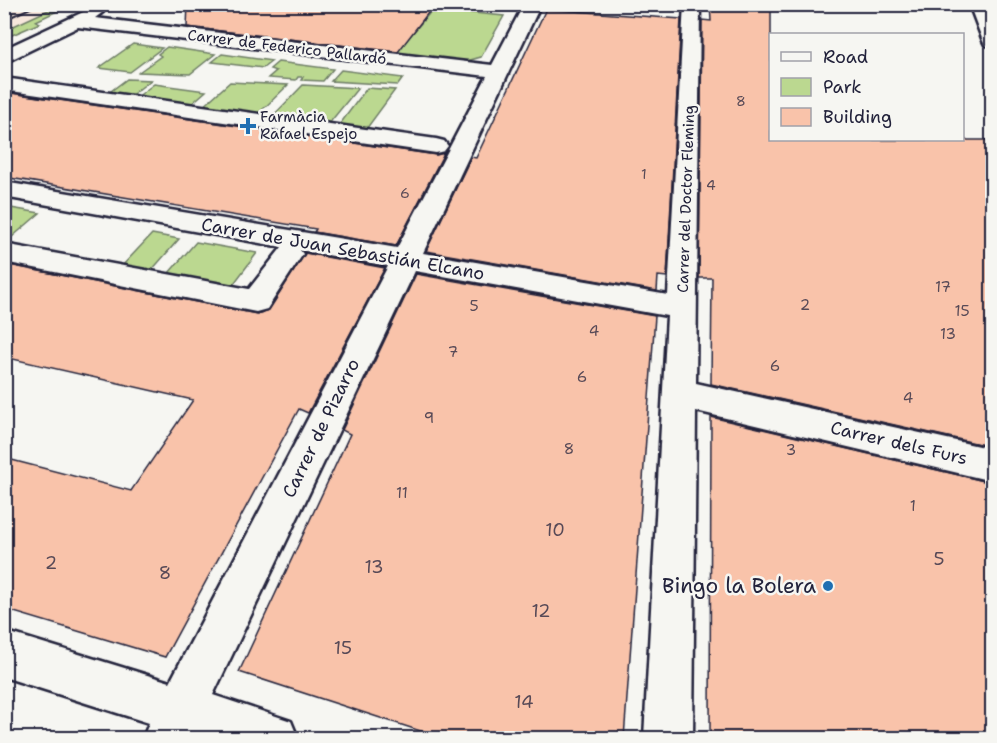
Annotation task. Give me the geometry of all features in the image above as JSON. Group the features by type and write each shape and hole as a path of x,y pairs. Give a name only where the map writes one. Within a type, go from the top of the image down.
{"street":[{"path":"4,57 109,4"},
{"name":"Carrer de Pizarro","path":"174,724 533,4"},
{"name":"Carrer del Doctor Fleming","path":"668,738 692,4"},
{"path":"977,4 993,41"},
{"name":"Carrer de Federico Pallardó","path":"75,21 500,72"},
{"path":"4,84 436,146"},
{"name":"Carrer de Juan Sebastián Elcano","path":"4,189 682,308"},
{"name":"Carrer de Juan Sebastián Elcano","path":"4,253 256,301 289,254"},
{"name":"Carrer dels Furs","path":"678,393 993,465"},
{"path":"4,654 174,724 274,738"}],"shaded area":[{"path":"5,4 61,4 61,5 5,30"}],"green space":[{"path":"61,4 70,5 36,21 40,23 5,38 5,30"},
{"path":"433,9 504,16 481,57 463,62 395,54"},
{"path":"133,44 162,48 130,72 99,68"},
{"path":"167,47 215,54 190,74 139,72 161,56 158,54"},
{"path":"222,54 272,61 263,68 212,62"},
{"path":"278,62 333,69 323,81 301,80 303,77 298,77 296,80 268,78 276,71 270,69"},
{"path":"341,70 403,78 398,85 331,81"},
{"path":"127,79 151,80 129,97 107,94"},
{"path":"230,82 288,85 256,116 201,108"},
{"path":"154,84 206,91 189,106 136,98"},
{"path":"303,85 358,88 327,126 271,118"},
{"path":"367,88 395,90 364,132 337,128"},
{"path":"4,207 40,213 5,243"},
{"path":"152,234 179,239 151,271 122,266"},
{"path":"196,242 257,253 232,286 168,274"}],"building":[{"path":"188,4 435,4 398,52 187,27"},
{"path":"710,4 771,4 769,141 993,140 993,447 711,384 712,278 699,278 702,20 711,21"},
{"path":"546,9 681,19 667,277 658,276 657,291 426,251 471,157 476,158"},
{"path":"4,92 436,155 444,153 396,246 314,232 316,229 4,177"},
{"path":"305,253 385,268 308,413 299,409 165,657 4,609 4,458 131,491 193,400 4,357 4,264 257,314 269,310"},
{"path":"416,274 655,316 624,738 442,738 239,672 350,434 342,430"},
{"name":"Bingo la Bolera","path":"711,417 993,483 993,738 710,738"}],"railway":[{"path":"4,20 39,4"}],"place":[{"name":"Farmàcia Rafael Espejo","path":"248,126"},
{"name":"Bingo la Bolera","path":"828,586"}]}
